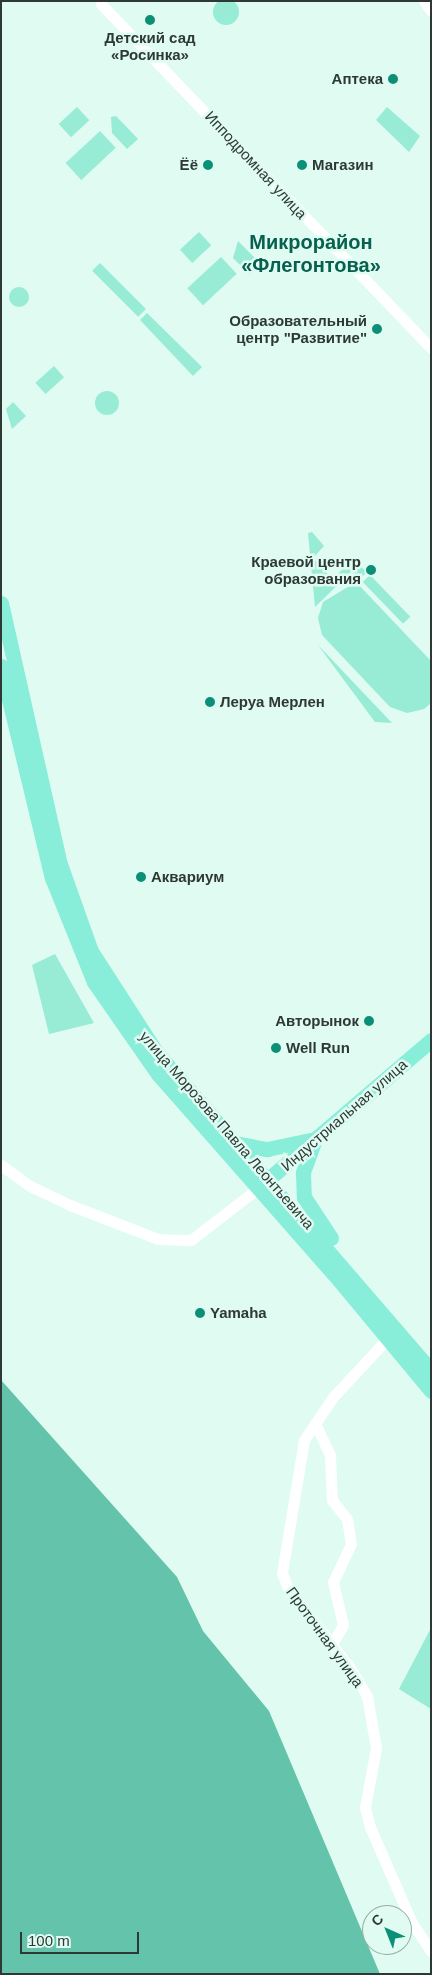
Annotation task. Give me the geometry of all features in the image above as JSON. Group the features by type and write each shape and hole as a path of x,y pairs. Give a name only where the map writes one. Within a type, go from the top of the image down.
{"main road":[{"name":"улица Морозова Павла Леонтьевича","path":"1,603 60,864 91,951 156,1052 245,1156 262,1185 431,1391"},
{"name":"улица Морозова Павла Леонтьевича","path":"1,666 52,878 82,958 140,1052 262,1185 362,1287 431,1371"},
{"name":"Индустриальная улица","path":"262,1185 431,1040"},
{"path":"214,1120 234,1143 252,1150 282,1148 316,1138"},
{"path":"316,1138 304,1173 304,1197 362,1287"}],"street":[{"name":"Ипподромная улица","path":"101,4 431,348"},
{"path":"1,1164 30,1186 70,1205 158,1239 191,1240 262,1185"},
{"name":"Проточная улица","path":"388,1338 315,1423 304,1440 295,1474 282,1573 288,1589 350,1666 372,1712 376,1748 366,1807 370,1827 412,1923 431,1951"},
{"path":"315,1423 330,1455 332,1500 347,1518 351,1544 333,1582 343,1625 332,1644"}],"shaded area":[{"path":"226,-1 235,3 239,12 235,21 226,25 217,21 213,12 217,3"},
{"path":"77,107 89,120 71,137 59,124"},
{"path":"387,107 420,136 409,152 376,120"},
{"path":"116,116 138,139 127,149 112,133 111,117"},
{"path":"100,131 116,148 81,180 66,163"},
{"path":"199,232 211,245 192,263 180,250"},
{"path":"238,241 260,263 249,274 233,258"},
{"path":"221,257 237,274 203,305 187,288"},
{"path":"100,263 146,309 138,317 92,271"},
{"path":"15,287 23,287 29,293 29,301 23,307 15,307 9,301 9,293"},
{"path":"147,313 202,367 193,376 140,320"},
{"path":"54,366 64,377 45,394 35,383"},
{"path":"107,391 115,395 119,403 115,411 107,415 99,411 95,403 99,395"},
{"path":"13,402 26,416 12,429 6,409"},
{"path":"312,532 324,546 313,558 332,579 353,560 367,572 360,579 352,571 315,607 308,533"},
{"path":"370,575 410,617 403,624 363,582"},
{"path":"356,582 431,661 431,703 424,709 407,713 390,707 322,635 318,618 323,602"},
{"path":"318,645 392,723 375,722"},
{"path":"55,954 94,1023 49,1034 32,965"},
{"path":"1,1380 177,1577 203,1631 269,1711 362,1931 362,1955 372,1955 380,1974 1,1974"},
{"path":"431,1628 431,1709 399,1689"}],"place":[{"name":"Детский сад «Росинка»","path":"150,20"},
{"name":"Аптека","path":"393,79"},
{"name":"Ёё","path":"208,165"},
{"name":"Магазин","path":"302,165"},
{"name":"Образовательный центр \"Развитие\"","path":"377,329"},
{"name":"Краевой центр образования","path":"371,570"},
{"name":"Леруа Мерлен","path":"210,702"},
{"name":"Аквариум","path":"141,877"},
{"name":"Авторынок","path":"369,1021"},
{"name":"Well Run","path":"276,1048"},
{"name":"Yamaha","path":"200,1313"}],"district":[{"name":"Микрорайон «Флегонтова»","path":"311,254"}]}
